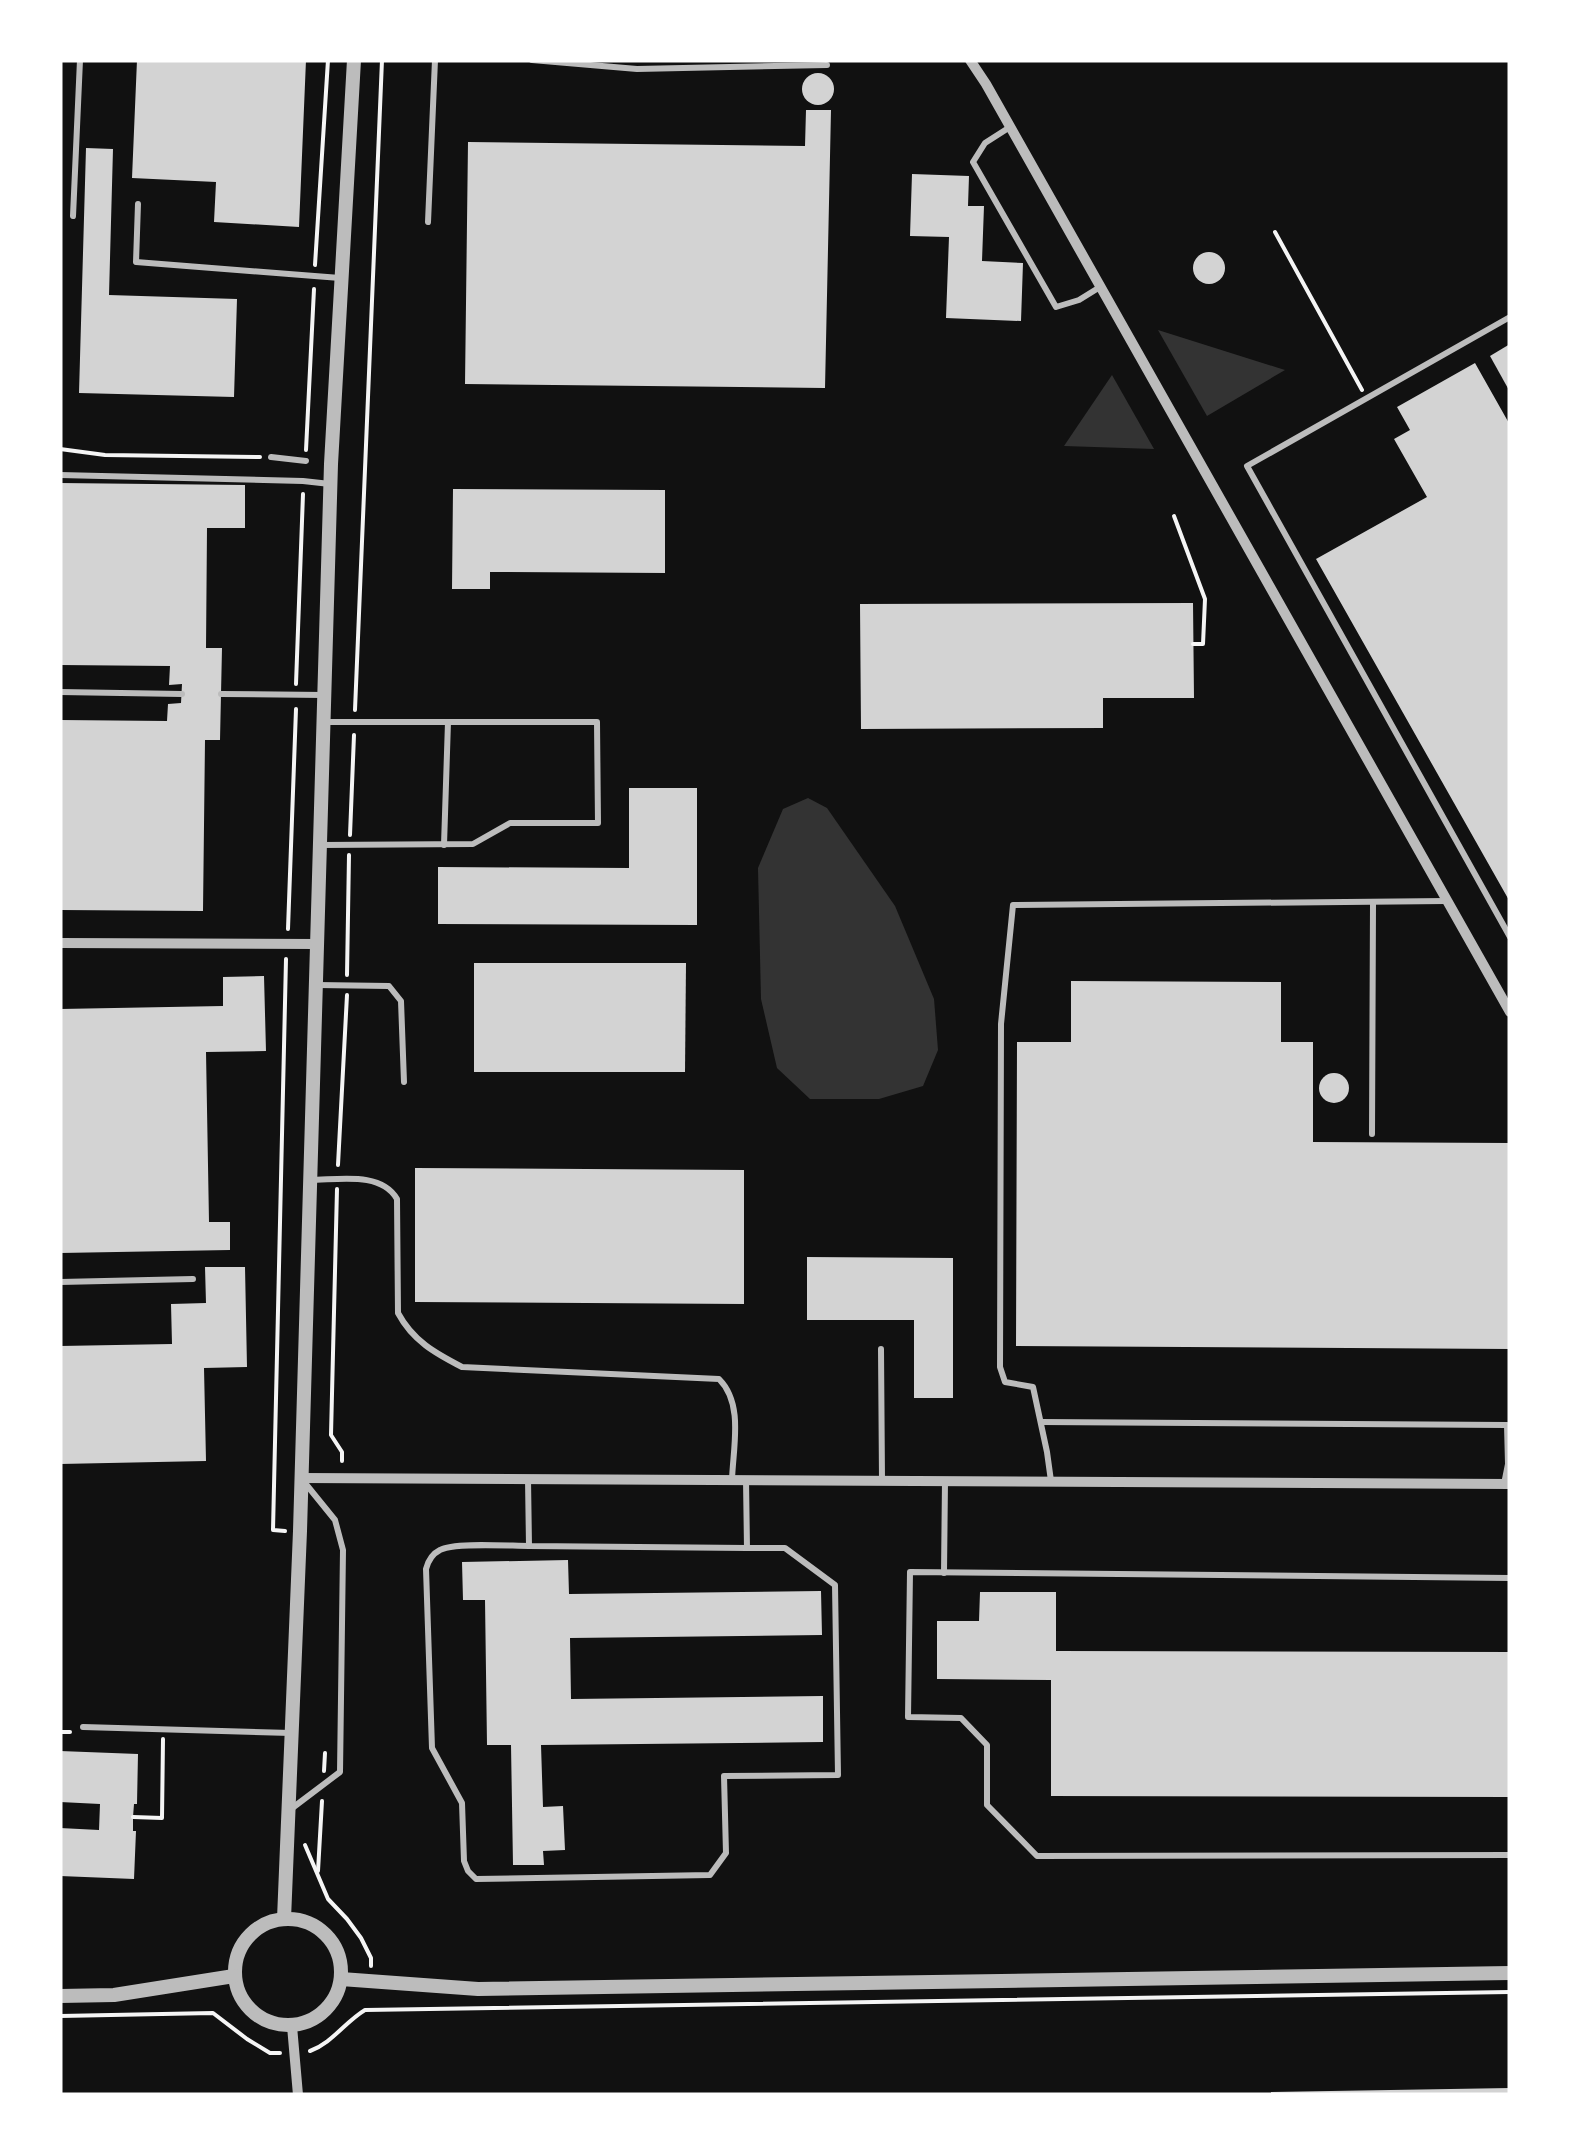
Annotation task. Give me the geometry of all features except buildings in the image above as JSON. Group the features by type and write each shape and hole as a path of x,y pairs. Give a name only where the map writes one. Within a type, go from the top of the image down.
{"street":[{"path":"284,1919 331,484 354,60"},
{"path":"970,60 1510,1012"},
{"path":"60,944 317,944"},
{"path":"301,1478 1507,1484"},
{"path":"284,1919 314,1926 335,1949 340,1964 341,1979 325,2011 292,2026 265,2021 253,2013 237,1990 234,1976 242,1944 254,1931 284,1919"},
{"path":"341,1979 478,1989 1510,1973"},
{"path":"60,1996 114,1995 234,1976"},
{"path":"292,2026 298,2095"}],"lane":[{"path":"73,216 80,60"},
{"path":"428,222 435,60"},
{"path":"532,60 827,65"},
{"path":"1010,127 985,144 973,162 1056,306 1079,300 1100,287"},
{"path":"138,204 136,262 341,278"},
{"path":"1510,317 1247,466 1510,937"},
{"path":"272,457 306,461"},
{"path":"60,476 331,484"},
{"path":"60,692 182,694"},
{"path":"221,694 324,695"},
{"path":"321,845 474,844 510,823 598,823 597,722 324,722"},
{"path":"444,844 448,722"},
{"path":"1051,1482 1033,1386 1005,1382 1000,1367 1001,1024 1012,905 1448,902"},
{"path":"1372,1134 1373,904"},
{"path":"316,985 388,986 396,992 401,1001 404,1082"},
{"path":"309,1180 372,1181 392,1190 397,1199 398,1314 406,1328 430,1350 462,1367 719,1380 734,1404 732,1480"},
{"path":"60,1282 193,1279"},
{"path":"881,1349 882,1481"},
{"path":"1041,1422 1509,1425 1507,1484"},
{"path":"290,1810 340,1772 343,1550 335,1520 301,1478"},
{"path":"528,1479 528,1546"},
{"path":"746,1480 746,1548"},
{"path":"944,1573 946,1481"},
{"path":"528,1546 785,1548 835,1585 838,1776 724,1776 726,1853 710,1875 476,1878 464,1862 462,1803 432,1748 426,1569 435,1554 448,1547 528,1546"},
{"path":"1510,1578 910,1572 908,1717 960,1718 987,1745 987,1805 1036,1856 1510,1855"},
{"path":"83,1727 292,1732"}],"path":[{"path":"306,461 328,60"},
{"path":"342,1461 342,1452 332,1436 338,1180 382,60"},
{"path":"365,170 376,170"},
{"path":"320,200 332,200"},
{"path":"362,214 374,215"},
{"path":"1275,232 1366,398"},
{"path":"60,449 105,454 272,457"},
{"path":"285,1531 273,1530 303,481"},
{"path":"1174,516 1205,598 1203,644 1193,644"},
{"path":"289,905 300,905"},
{"path":"133,1818 162,1818 163,1729"},
{"path":"318,1871 325,1753"},
{"path":"311,1858 328,1899 347,1918 371,1958 371,1981"},
{"path":"60,2016 213,2013 270,2053 294,2053 314,2051 365,2010 1510,1992"}],"shaded area":[{"path":"1158,330 1285,370 1207,416"},
{"path":"1112,375 1154,449 1064,446"},
{"path":"808,798 827,808 895,906 934,999 938,1050 923,1086 879,1099 810,1099 777,1068 761,999 758,868 783,809"}]}
